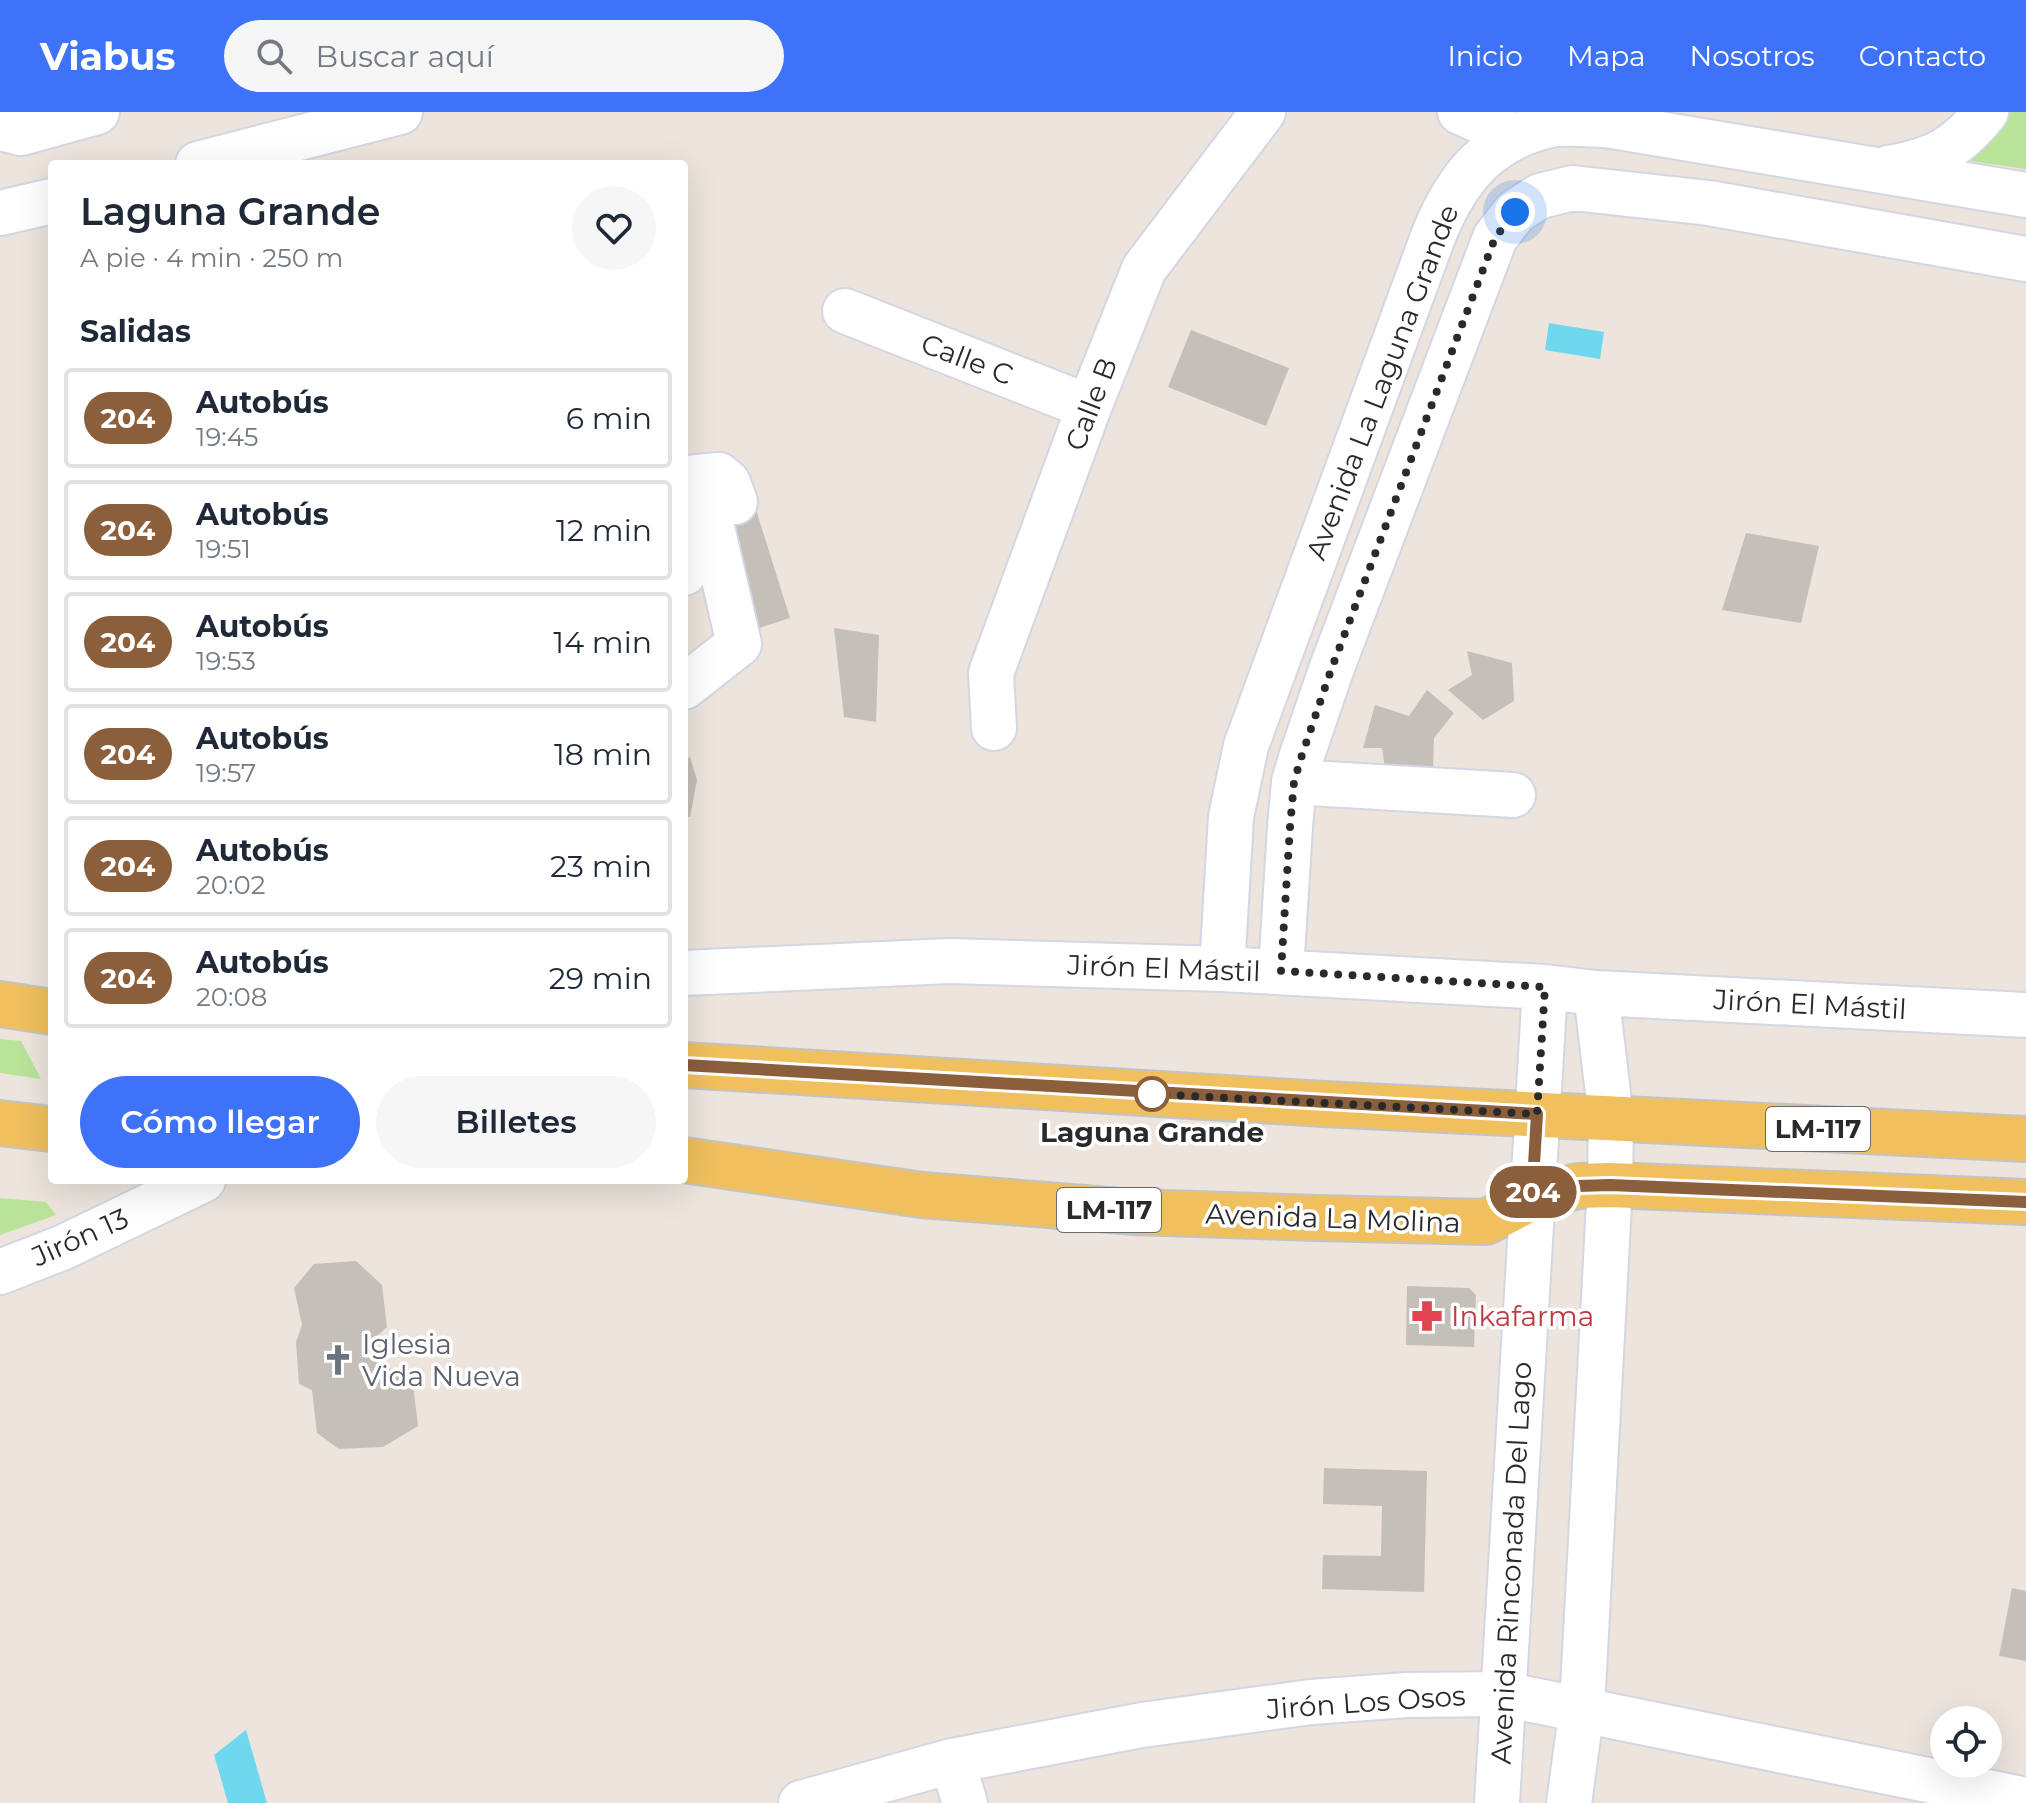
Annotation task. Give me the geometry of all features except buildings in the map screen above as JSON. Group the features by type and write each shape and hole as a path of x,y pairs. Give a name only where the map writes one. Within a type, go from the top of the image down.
{"main road":[{"path":"0,1004 48,1011"},
{"name":"LM-117","path":"688,1065 2026,1139"},
{"path":"0,1123 48,1129"},
{"name":"Avenida La Molina","path":"688,1161 922,1195 1135,1212 1486,1222 1532,1198 1578,1186 1610,1185 2026,1202"}],"street":[{"path":"0,128 21,133 97,112"},
{"path":"214,160 400,112"},
{"name":"Calle B","path":"994,728 991,673 1089,407 1144,269 1263,112"},
{"path":"1460,112 1514,136"},
{"path":"1874,170 1923,162 1965,138 1986,112"},
{"name":"Avenida La Laguna Grande","path":"1222,969 1231,817 1246,746 1449,197 1476,162 1514,136 1553,125 1606,125 2026,195"},
{"path":"1709,203 1719,145"},
{"name":"Avenida La Laguna Grande","path":"1281,971 1298,770 1331,670 1495,238 1515,212 1540,196 1573,188 1709,203 2026,259"},
{"path":"0,213 48,202"},
{"name":"Calle C","path":"845,311 1089,407"},
{"path":"688,486 696,477 719,475 730,486 735,502"},
{"path":"688,542 692,510 711,523 739,644 688,684"},
{"path":"1246,746 1298,770 1513,795"},
{"name":"Jirón El Mástil","path":"688,973 949,961 1222,969 1545,987 1596,993 2026,1015"},
{"name":"Avenida Rinconada Del Lago","path":"1497,1803 1545,987"},
{"path":"1569,1803 1582,1708 1610,1185 1611,1118 1596,993"},
{"name":"Jirón 13","path":"0,1272 64,1247 195,1184"},
{"name":"Jirón Los Osos","path":"801,1803 952,1761 1046,1741 1226,1712 1407,1695 1503,1694 2026,1800"},
{"path":"952,1761 965,1803"}],"green space":[{"path":"2003,112 2026,112 2026,169 1963,160"},
{"path":"0,1039 21,1041 41,1079 0,1073"},
{"path":"0,1198 46,1202 56,1215 0,1235"}],"water":[{"path":"1549,323 1604,332 1600,359 1545,350"},
{"path":"246,1730 267,1803 228,1803 214,1755"}],"bus line":[{"name":"204","path":"688,1065 1537,1114 1532,1198 1578,1186 1610,1185 2026,1202"}],"place":[{"name":"Laguna Grande","path":"1152,1094"},
{"name":"Inkafarma","path":"1427,1316"},
{"name":"Iglesia Vida Nueva","path":"338,1360"}],"route":[{"path":"1152,1094 1537,1114 1545,987 1281,971 1294,782 1301,758 1331,670 1495,238 1515,212"}]}
